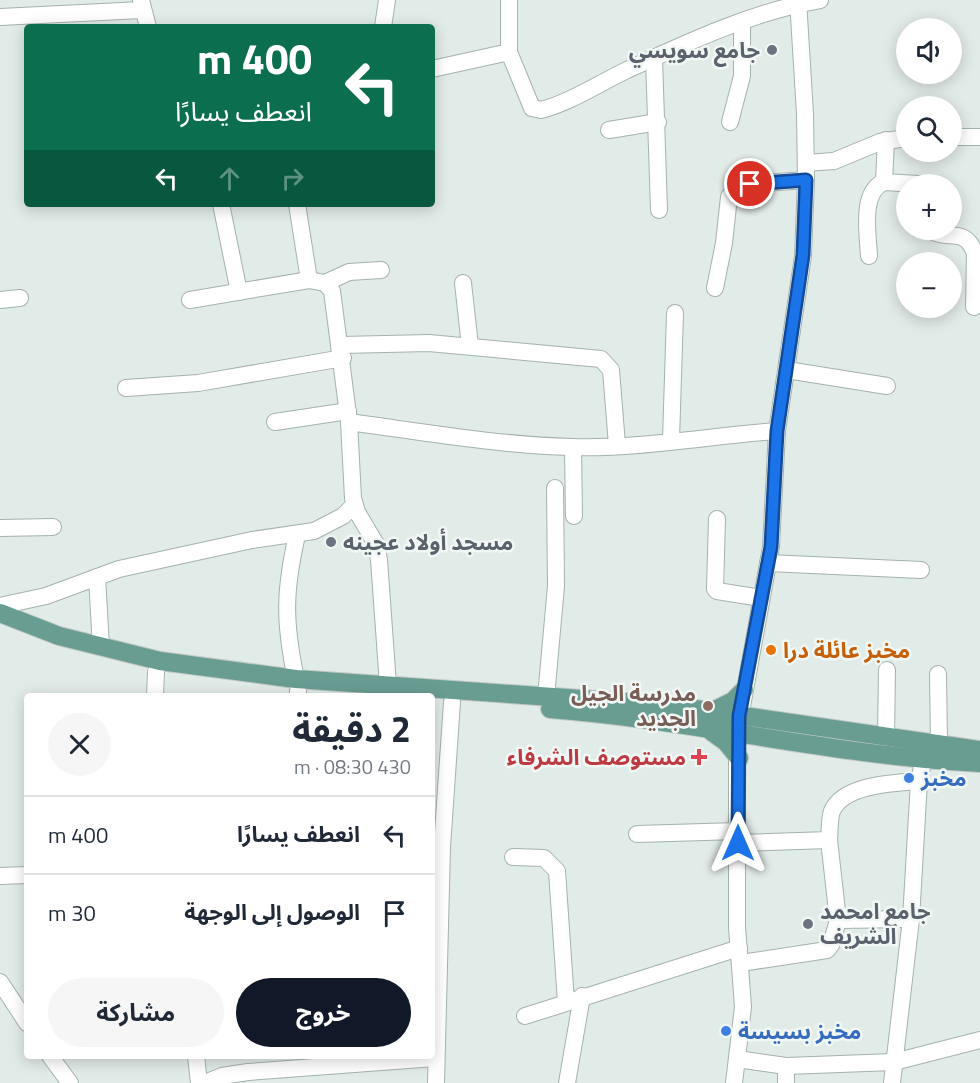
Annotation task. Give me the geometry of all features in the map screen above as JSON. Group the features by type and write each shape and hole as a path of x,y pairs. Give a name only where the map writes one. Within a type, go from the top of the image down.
{"main road":[{"path":"0,613 44,631 101,647 297,688 388,685 668,705 737,734 980,763"},
{"path":"0,624 95,657 156,672 343,693"},
{"path":"708,720 744,690"},
{"path":"435,700 708,720 739,716 980,750"},
{"path":"708,720 739,758"}],"street":[{"path":"383,24 387,0"},
{"path":"509,0 509,52 532,108 541,110 654,58 742,23 799,2 820,0"},
{"path":"734,1083 743,1007 740,956 737,734 768,563 777,431 803,255 806,172 799,2"},
{"path":"0,17 142,5 147,24"},
{"path":"730,122 742,76 742,23"},
{"path":"435,68 509,52"},
{"path":"654,58 658,122 659,210"},
{"path":"609,130 658,122"},
{"path":"962,137 980,137"},
{"path":"715,288 724,243 729,198 738,186 806,172 886,140 896,139"},
{"path":"884,182 886,140"},
{"path":"869,256 870,193 884,182 896,183"},
{"path":"222,207 239,292"},
{"path":"298,207 317,282 333,295 342,351 354,505 370,531 379,560 388,685"},
{"path":"962,237 971,244 975,253 974,307"},
{"path":"190,300 317,282 349,272 381,270"},
{"path":"463,283 470,346"},
{"path":"0,300 20,298"},
{"path":"671,441 675,313"},
{"path":"126,388 198,383 342,351 369,342 470,346 606,361 611,370 614,392 617,446"},
{"path":"787,370 887,386"},
{"path":"275,422 348,417 488,442 573,447 617,446 777,431"},
{"path":"573,447 574,516"},
{"path":"546,697 556,586 555,488"},
{"path":"0,606 46,596 97,577 252,540 297,535 329,525 354,505"},
{"path":"717,519 715,589 761,598"},
{"path":"0,528 53,527"},
{"path":"297,535 285,602 288,642 297,688"},
{"path":"768,563 921,570"},
{"path":"97,577 101,647"},
{"path":"886,735 887,670"},
{"path":"155,693 156,672"},
{"path":"938,674 939,743"},
{"path":"435,1083 437,847 452,702"},
{"path":"892,1083 911,919 919,781 924,758"},
{"path":"525,1016 574,999 740,956 827,950 831,945 838,920 829,840 832,811 843,798 888,783 919,781"},
{"path":"637,834 829,840"},
{"path":"513,856 544,858 557,871 574,999 567,1083"},
{"path":"0,876 24,875"},
{"path":"838,920 911,919"},
{"path":"0,982 24,1018"},
{"path":"737,1059 786,1075 894,1062 980,1040"},
{"path":"53,1059 70,1083"},
{"path":"196,1059 199,1083"},
{"path":"205,1083 228,1074 299,1062 401,1059"}],"place":[{"name":"جامع سويسي","path":"772,50"},
{"name":"مسجد أولاد عجينه","path":"331,542"},
{"name":"مخبز عائلة درا","path":"771,650"},
{"name":"مدرسة الجيل الجديد","path":"708,706"},
{"name":"مستوصف الشرفاء","path":"699,757"},
{"name":"مخبز","path":"909,778"},
{"name":"جامع امحمد الشريف","path":"808,924"},
{"name":"مخبز بسيسة","path":"726,1031"}],"route":[{"path":"738,843 737,734 771,547 777,431 803,255 806,180 750,184"}]}
